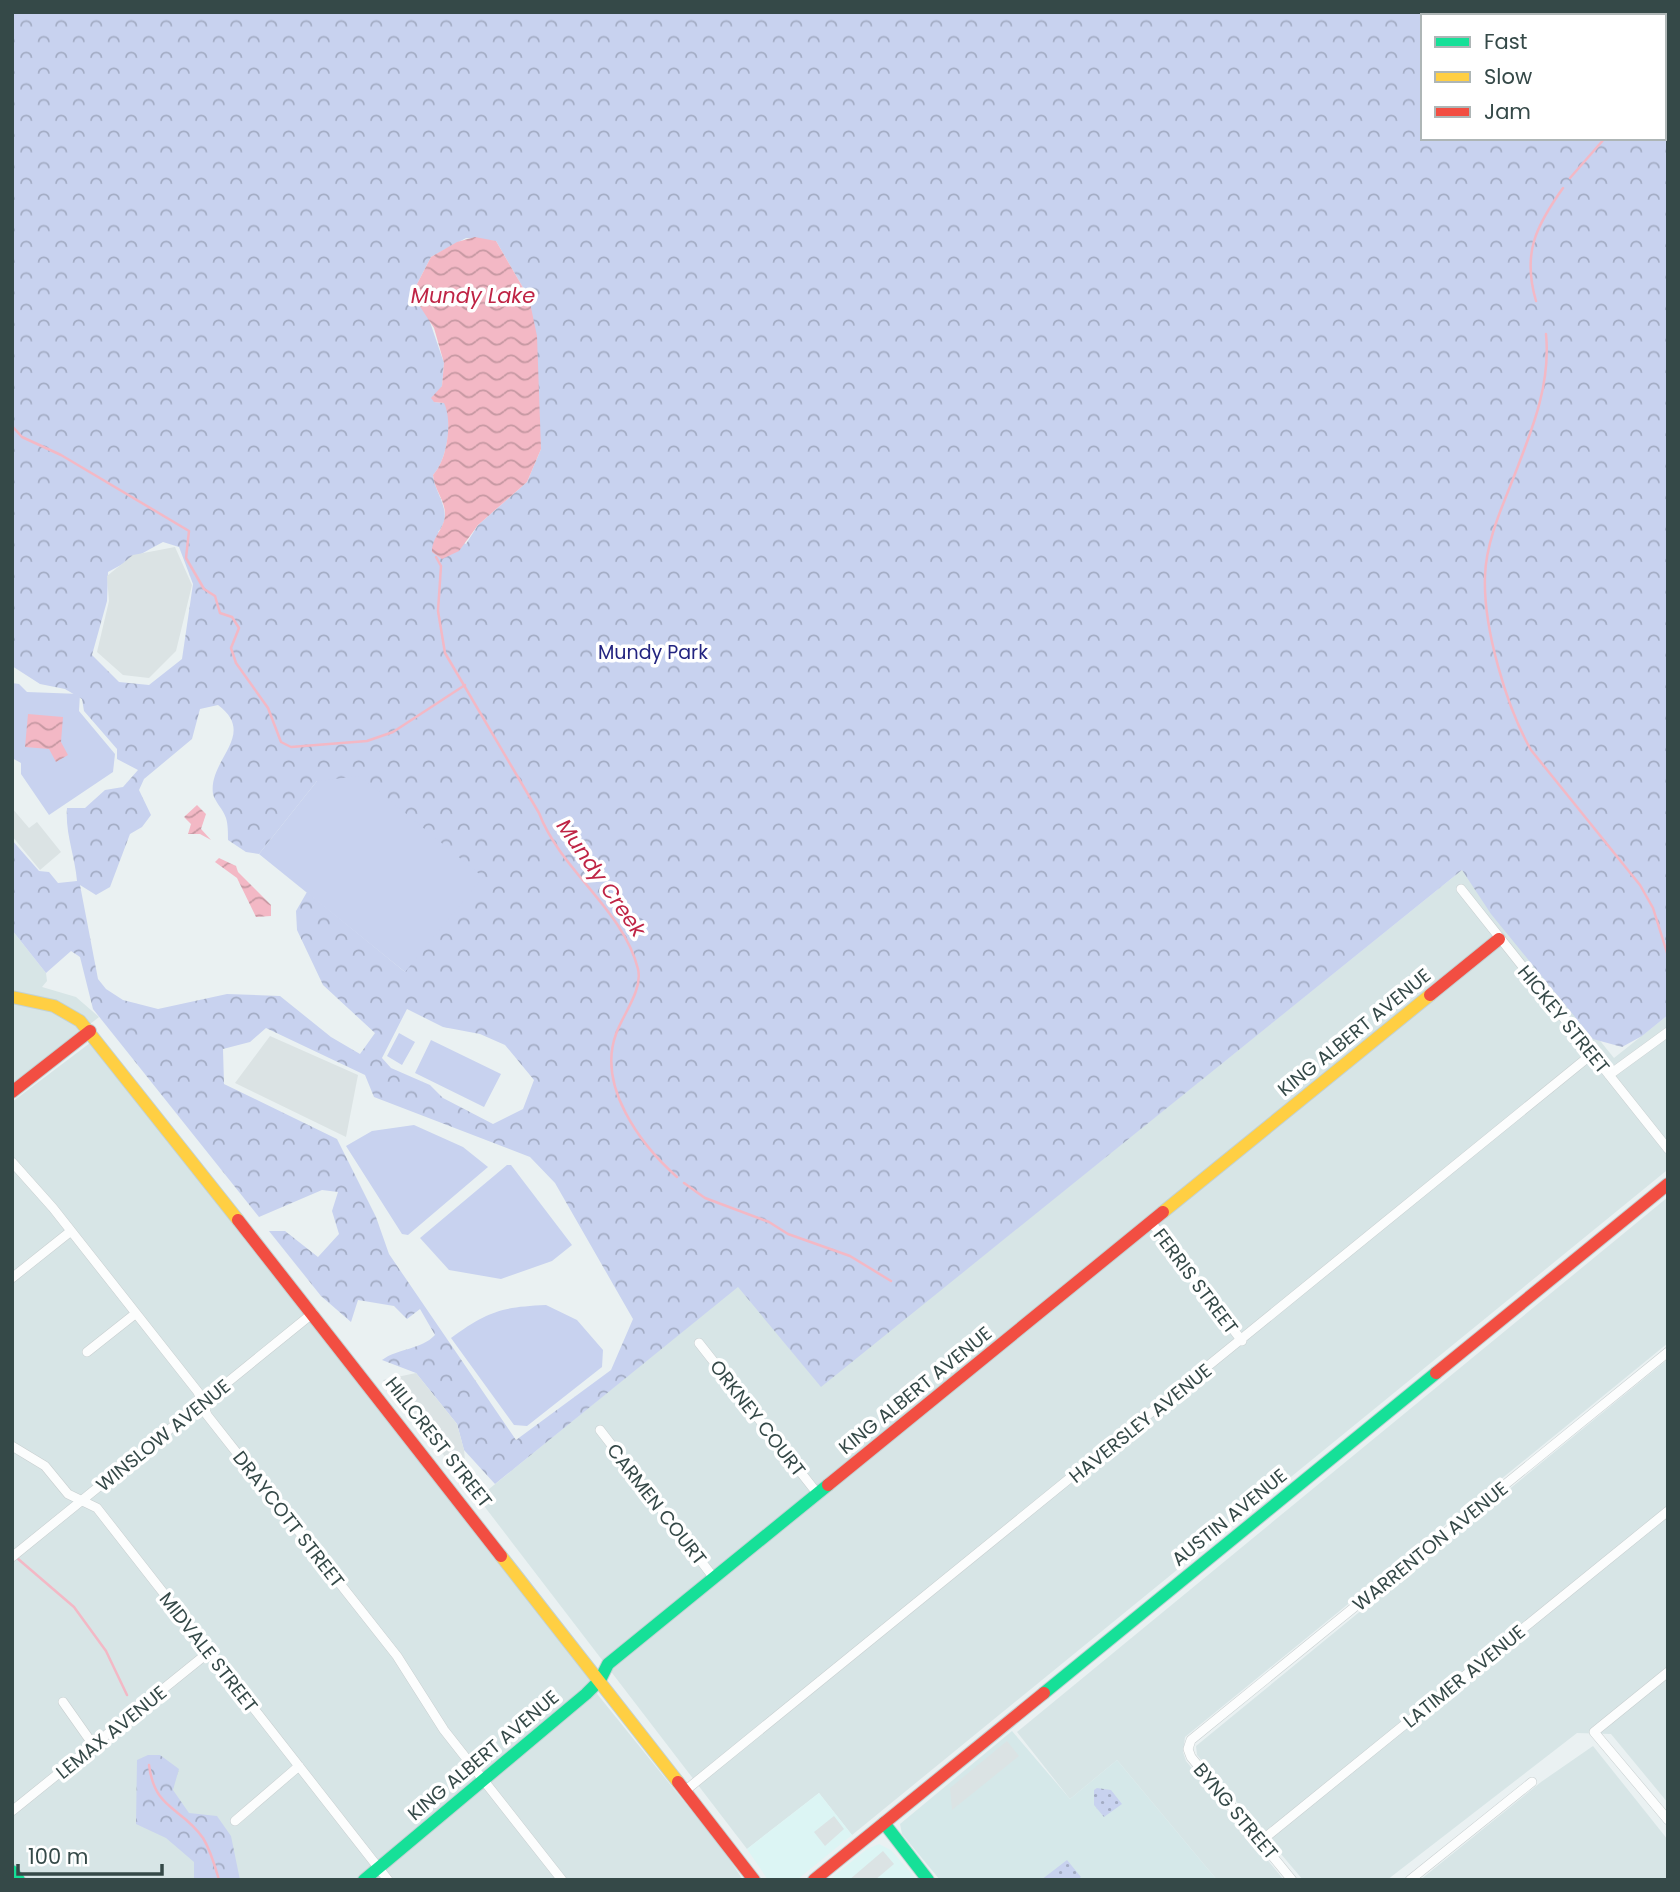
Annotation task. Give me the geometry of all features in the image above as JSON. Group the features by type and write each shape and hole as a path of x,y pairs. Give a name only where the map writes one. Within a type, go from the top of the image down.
{"street":[{"name":"HICKEY STREET","path":"1461,889 1668,1149"},
{"name":"KING ALBERT AVENUE","path":"364,1880 600,1680 608,1664 1499,939"},
{"name":"HILLCREST STREET","path":"12,997 58,1006 73,1014 90,1031 754,1880"},
{"path":"12,1092 90,1031"},
{"path":"1609,1076 1668,1032"},
{"name":"HAVERSLEY AVENUE","path":"686,1790 1592,1054"},
{"name":"DRAYCOTT STREET","path":"12,1162 71,1231 198,1392 207,1415 402,1663 439,1723 562,1880"},
{"name":"AUSTIN AVENUE","path":"814,1880 1668,1184"},
{"name":"FERRIS STREET","path":"1151,1222 1242,1341"},
{"path":"12,1278 71,1231"},
{"name":"WINSLOW AVENUE","path":"12,1557 313,1313"},
{"path":"88,1352 135,1314"},
{"name":"ORKNEY COURT","path":"699,1343 817,1493"},
{"name":"WARRENTON AVENUE","path":"1191,1740 1668,1352"},
{"name":"CARMEN COURT","path":"600,1430 714,1578"},
{"name":"MIDVALE STREET","path":"12,1446 38,1460 68,1494 97,1508 388,1880"},
{"name":"LATIMER AVENUE","path":"1261,1841 1668,1511"},
{"name":"LEMAX AVENUE","path":"12,1811 209,1652"},
{"path":"1668,1672 1594,1732 1668,1820"},
{"path":"63,1702 94,1745"},
{"name":"BYNG STREET","path":"1191,1740 1188,1749 1191,1757 1292,1880"},
{"path":"235,1821 299,1766"},
{"path":"1410,1880 1532,1782"},
{"path":"884,1823 929,1880"},
{"path":"12,1871 19,1880"}],"shaded area":[{"path":"175,547 192,585 176,651 149,678 123,675 97,652 109,601 107,576 133,555"},
{"path":"12,808 29,828 37,822 61,852 40,870 12,836"},
{"path":"1462,870 1614,1058 1668,1015 1666,1171 852,1835 819,1793 747,1849 478,1498 738,1286 821,1386"},
{"path":"12,930 46,973 47,981 42,987 76,997 99,1017 12,1086"},
{"path":"270,1036 358,1075 346,1137 235,1083"},
{"path":"90,1043 254,1245 589,1678 598,1695 724,1851 743,1880 26,1880 12,1862 12,1102"},
{"path":"1668,1197 1668,1343 1185,1737 1183,1752 1186,1761 1284,1880 1217,1880 1117,1760 1070,1799 1017,1732"},
{"path":"1668,1359 1668,1803 1611,1734 1577,1733 1387,1880 1303,1880 1197,1755 1196,1746"},
{"path":"416,1373 457,1424 464,1450 467,1484 383,1380"},
{"path":"1012,1731 1070,1799 1117,1760 1217,1880 940,1880 902,1834 900,1824"},
{"path":"1007,1741 1019,1756 952,1810 950,1788"},
{"path":"1593,1746 1668,1840 1668,1880 1420,1880 1541,1782"},
{"path":"819,1793 852,1835 797,1880 768,1880 747,1849"},
{"path":"834,1816 844,1829 825,1846 814,1832"},
{"path":"879,1844 891,1850 917,1880 829,1880 867,1849"},
{"path":"883,1851 894,1864 875,1880 849,1880"}],"green space":[{"name":"Mundy Park","path":"12,12 1668,12 1668,1015 1642,1036 1622,1047 1593,1039 1491,914 1462,870 821,1387 738,1287 495,1484 464,1450 457,1424 416,1373 382,1360 423,1344 435,1335 420,1309 407,1319 394,1306 358,1300 351,1322 321,1296 269,1231 285,1231 318,1257 339,1234 332,1211 338,1192 322,1190 259,1217 93,1009 80,957 71,951 46,973 12,930 12,840 39,871 49,872 58,883 77,881 67,826 67,808 85,808 105,790 123,787 138,770 117,759 117,749 84,711 82,699 65,689 40,684 12,666","holes":["466,238 496,241 529,298 541,449 527,482 478,525 466,544 438,532 445,518 433,475 445,451 448,420 445,403 434,402 442,386 444,363 417,284 431,257","163,542 179,547 193,584 182,659 149,685 119,682 92,655 107,601 108,572","218,705 229,716 233,727 229,748 213,781 215,800 226,818 228,840 246,852 259,854 317,781 405,972 307,892 296,911 297,930 323,985 375,1033 360,1054 331,1037 280,996 227,994 158,1009 123,1000 106,989 98,979 80,885 96,895 110,887 130,834 142,827 151,815 139,790 144,779 192,739 200,709","407,1009 443,1027 480,1034 505,1045 534,1080 523,1109 493,1124 443,1098 430,1085 391,1068 382,1058","266,1028 365,1075 374,1097 530,1157 555,1183 633,1319 611,1370 516,1440 389,1254 376,1217 337,1139 224,1084 223,1049 250,1042"]},
{"path":"12,683 19,684 27,692 80,694 79,711 115,754 113,772 49,815 21,774 21,763 12,758"},
{"path":"360,776 483,877 405,972 259,854 317,781"},
{"path":"399,1033 415,1042 402,1065 387,1056"},
{"path":"431,1040 501,1074 484,1107 415,1073"},
{"path":"414,1125 463,1147 488,1167 408,1235 402,1234 346,1146 372,1131"},
{"path":"507,1165 511,1165 572,1245 552,1261 501,1279 449,1270 420,1238"},
{"path":"546,1305 577,1320 603,1350 602,1367 527,1426 514,1425 451,1338 496,1312"},
{"path":"148,1755 160,1755 179,1769 173,1790 189,1813 217,1816 231,1836 240,1880 194,1880 194,1862 166,1838 136,1824 137,1760"},
{"path":"1094,1790 1111,1790 1122,1804 1104,1817 1094,1805"},
{"path":"1067,1860 1081,1877 1077,1880 1041,1880"}],"water":[{"name":"Mundy Lake","path":"475,237 496,241 529,298 537,336 541,449 527,482 478,525 459,551 442,559 432,552 445,514 433,475 445,451 448,420 444,403 434,402 431,398 442,386 444,363 434,328 419,305 417,284 431,257 457,242"},
{"path":"28,714 63,717 61,742 68,755 56,762 49,749 25,747"},
{"path":"197,805 206,814 201,829 211,840 200,834 188,834 191,824 184,817"},
{"path":"219,858 236,866 238,872 271,905 271,916 256,917 237,878 215,862"}],"waterway":[{"path":"1570,178 1603,140"},
{"path":"1536,301 1531,268 1534,241 1545,215 1563,188"},
{"path":"1546,334 1543,390 1488,551 1485,596 1492,642 1505,689 1531,750 1640,885 1653,908 1668,956"},
{"path":"12,426 22,437 61,455 189,531 186,558 204,589 215,596 220,613 232,617 239,628 231,648 236,663 268,708 281,742 291,747 367,741 393,732 465,685"},
{"name":"Mundy Creek","path":"436,557 441,566 438,611 445,653 549,834 619,927 630,947 638,969 638,985 616,1034 612,1074 625,1113 636,1131 677,1177"},
{"name":"Mundy Creek","path":"684,1183 705,1198 769,1222 788,1234 850,1256 891,1281"},
{"path":"17,1558 74,1607 106,1651 127,1695"},
{"path":"149,1765 152,1780 163,1800 203,1838 211,1853 219,1880"}],"traffic: fast":[{"path":"1044,1693 1436,1373"},
{"path":"364,1880 586,1694 600,1680 608,1664 828,1485"},
{"path":"884,1823 928,1880"},
{"path":"12,1871 19,1880"}],"traffic: slow":[{"path":"1163,1212 1430,995"},
{"path":"12,997 54,1006 80,1021 238,1220"},
{"path":"501,1556 678,1782"}],"traffic: jam":[{"path":"1430,995 1499,939"},
{"path":"12,1092 90,1031"},
{"path":"1436,1373 1668,1184"},
{"path":"828,1485 1163,1212"},
{"path":"238,1220 501,1556"},
{"path":"814,1880 1044,1693"},
{"path":"678,1782 754,1880"}]}
